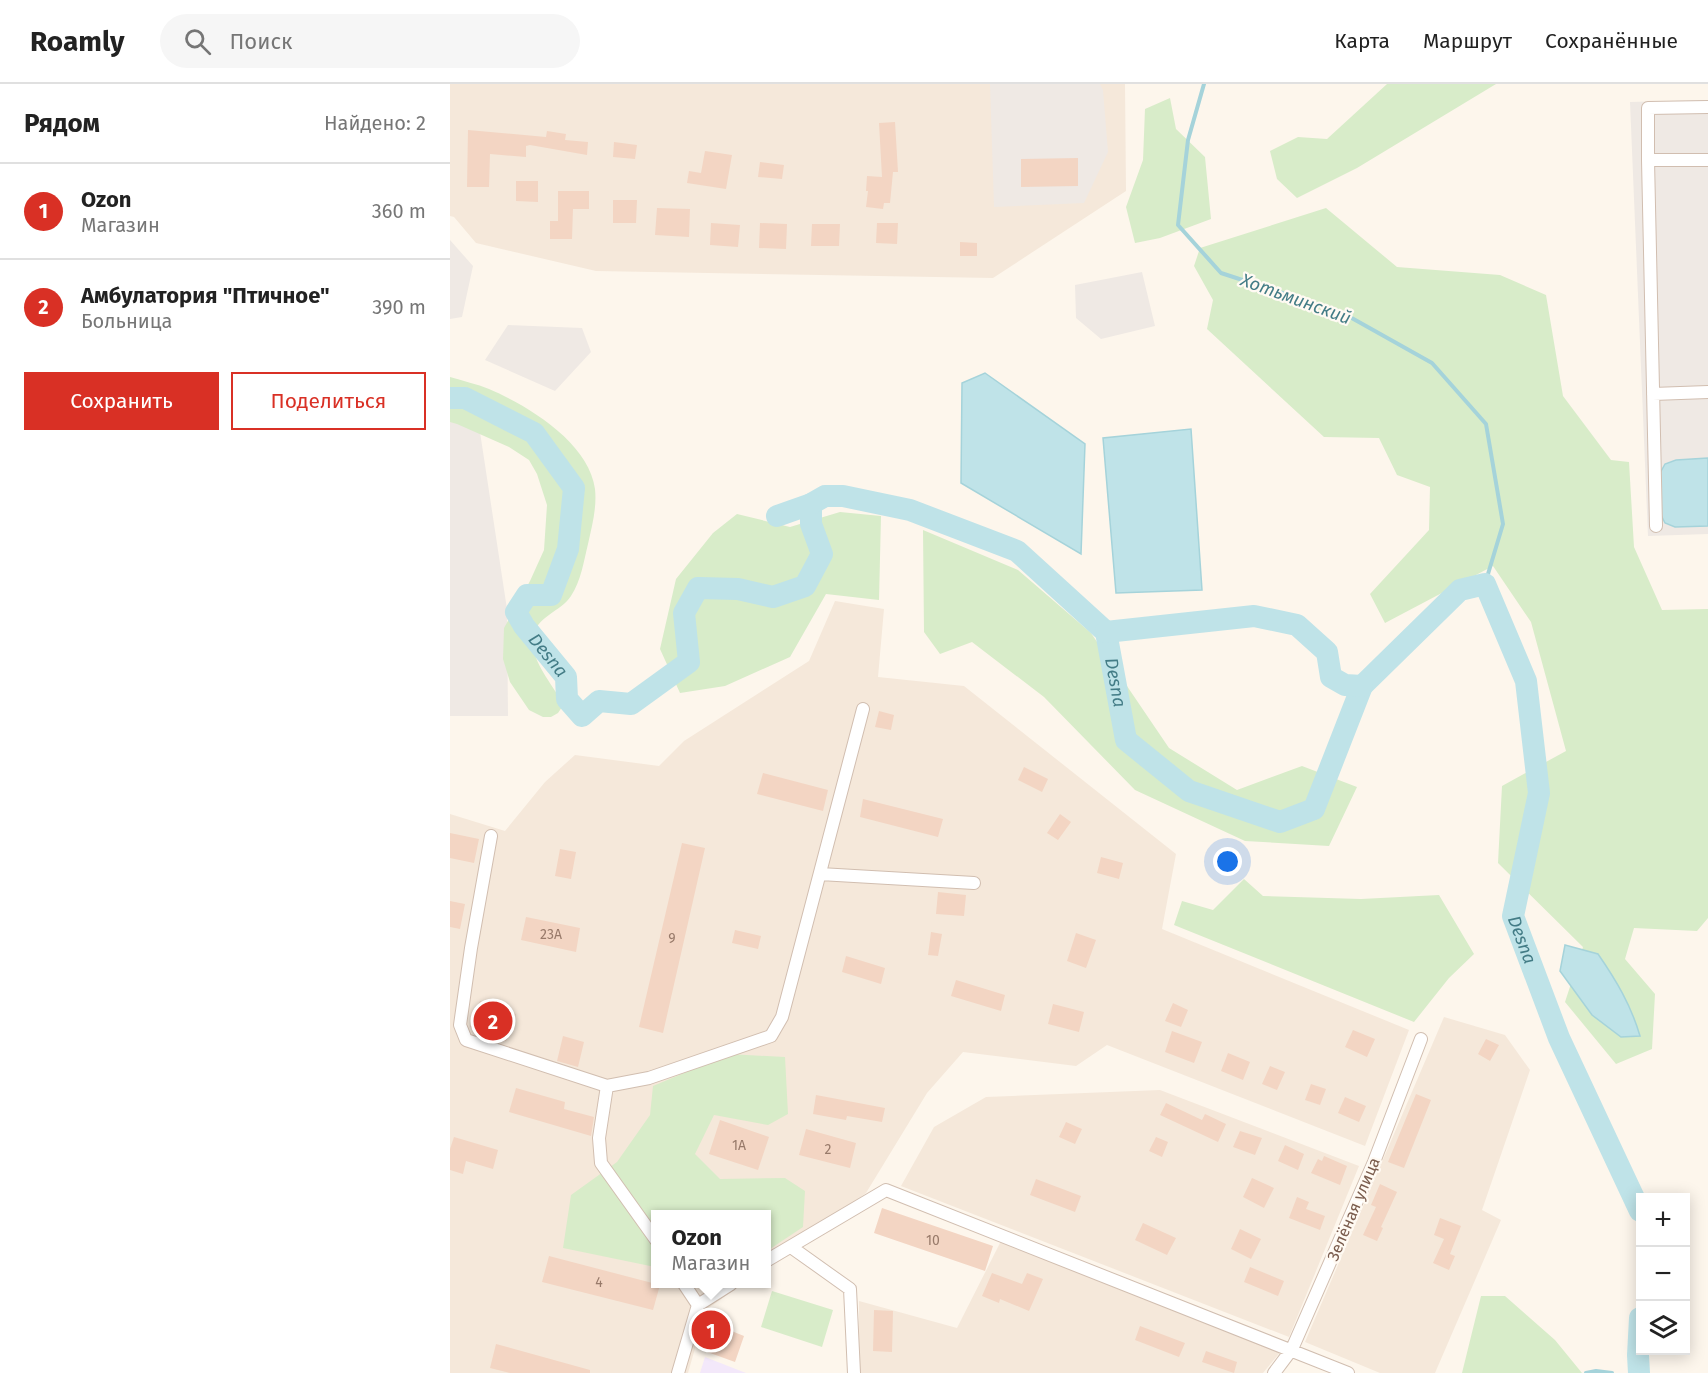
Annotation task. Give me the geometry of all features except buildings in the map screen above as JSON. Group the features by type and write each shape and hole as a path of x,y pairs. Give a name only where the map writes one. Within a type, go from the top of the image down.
{"street":[{"path":"1656,526 1648,108 1708,107"},
{"path":"1648,160 1708,160"},
{"path":"1653,394 1708,392"},
{"path":"491,836 460,1025 466,1040 607,1086 649,1078 771,1036 782,1017 863,709"},
{"path":"820,874 974,883"},
{"name":"Зелёная улица","path":"1274,1373 1292,1349 1374,1162 1421,1039"},
{"path":"607,1086 599,1138 602,1163 651,1233"},
{"path":"771,1259 886,1190 1348,1373"},
{"path":"791,1247 850,1289 854,1373"},
{"path":"687,1288 698,1305"},
{"path":"678,1373 698,1305 725,1288"}],"shaded area":[{"path":"450,84 1125,84 1126,191 993,278 596,271 476,243 454,217 450,216"},
{"path":"990,84 1100,84 1103,90 1108,152 1084,203 994,207"},
{"path":"1708,100 1708,534 1648,536 1630,102"},
{"path":"450,240 473,266 462,317 450,319"},
{"path":"1142,272 1155,326 1101,339 1076,318 1075,285"},
{"path":"508,325 582,328 591,352 555,391 485,360"},
{"path":"478,419 507,609 508,716 450,716 450,421"},
{"path":"835,601 884,609 878,677 964,686 1176,854 1162,929 1409,1030 1365,1146 1107,1045 1076,1066 963,1052 927,1093 866,1193 771,1263 771,1210 651,1210 651,1288 736,1288 706,1310 688,1373 450,1373 450,814 505,831 545,782 575,755 659,766 684,741 809,661"},
{"path":"1444,1017 1505,1035 1530,1070 1482,1210 1501,1220 1435,1373 1380,1373 1305,1342"},
{"path":"1160,1090 1359,1166 1289,1337 901,1186 934,1127 986,1097"},
{"path":"1002,1239 1282,1350 1263,1373 859,1373 859,1301 957,1328"},
{"path":"705,1357 746,1373 700,1373"}],"green space":[{"path":"1387,84 1496,84 1357,168 1297,198 1277,179 1270,151 1298,137 1327,139"},
{"path":"1170,98 1176,129 1205,157 1211,219 1160,238 1135,243 1126,207 1143,160 1145,109"},
{"path":"1326,208 1397,267 1500,275 1546,295 1563,396 1611,460 1629,462 1634,547 1662,610 1708,609 1708,918 1697,931 1634,928 1625,959 1655,994 1652,1049 1616,1064 1565,1002 1583,947 1498,863 1502,786 1566,751 1531,622 1493,566 1385,623 1370,594 1429,530 1430,487 1397,475 1379,438 1324,437 1207,329 1213,300 1194,266 1200,248"},
{"path":"450,377 505,396 539,416 555,428 582,456 590,472 595,489 595,510 580,577 567,601 538,625 533,639 538,663 561,700 562,707 551,717 543,717 529,710 510,682 503,659 504,628 544,550 547,505 537,474 529,460 509,447 450,422"},
{"path":"840,512 881,516 879,600 826,594 790,657 725,686 680,693 660,649 676,579 713,533 737,514 790,527"},
{"path":"923,530 1018,570 1091,633 1169,748 1237,790 1302,766 1357,787 1329,846 1245,841 1135,790 1044,697 972,642 940,654 924,632"},
{"path":"1244,879 1263,896 1361,899 1439,895 1474,954 1449,978 1414,1022 1174,925 1182,901 1213,910"},
{"path":"729,1054 785,1057 788,1114 768,1125 714,1115 695,1154 720,1179 785,1178 805,1191 803,1227 771,1248 771,1210 651,1210 651,1266 563,1248 571,1195 617,1162 650,1115 653,1086"},
{"path":"772,1291 833,1310 822,1347 761,1327"},
{"path":"1481,1296 1505,1296 1555,1340 1582,1373 1462,1373"}],"water":[{"path":"985,373 1085,444 1081,554 961,483 962,383"},
{"path":"1191,429 1202,590 1116,593 1103,438"},
{"path":"1708,458 1708,526 1675,527 1665,523 1660,513 1659,475 1665,464 1676,460"},
{"path":"1565,945 1598,954 1622,993 1640,1036 1621,1037 1592,1015 1560,971"}],"waterway":[{"name":"Хотьминский","path":"1204,84 1188,140 1178,225 1221,273 1341,312 1432,363 1486,424 1503,524 1485,584"},
{"name":"Desna","path":"450,398 465,398 534,433 574,488 568,549 551,595 527,595 516,612 524,626 566,677 567,699 582,716 599,701 631,704 689,662 684,613 698,588 738,589 773,597 805,586 822,554 811,524 811,504 825,496 843,496 910,510 1017,551 1106,632 1126,740 1189,791 1280,822 1314,809 1362,686 1460,590 1485,584 1526,681 1539,793 1513,916 1559,1038 1636,1202"},
{"path":"777,516 811,504"},
{"path":"1106,632 1254,616 1297,625 1327,652 1331,677 1345,685 1362,686"},
{"name":"Desna","path":"1638,1355 1639,1373"},
{"path":"1586,1373 1596,1371 1612,1373"}],"place":[{"name":"Амбулатория \"Птичное\"","path":"493,1021"},
{"name":"Ozon","path":"711,1330"}]}
